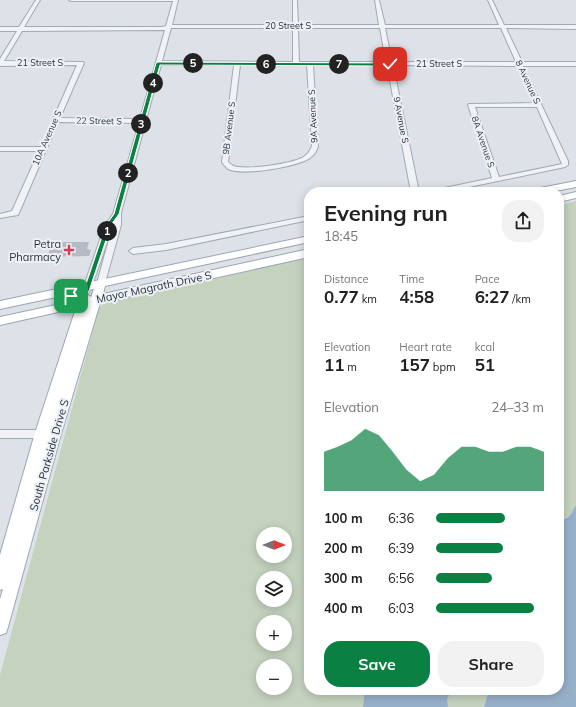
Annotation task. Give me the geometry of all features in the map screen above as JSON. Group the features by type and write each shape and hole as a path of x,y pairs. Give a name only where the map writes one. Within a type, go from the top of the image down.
{"main road":[{"path":"561,187 576,184"},
{"path":"564,198 576,195"},
{"path":"0,315 212,264 236,255 304,240"},
{"name":"Mayor Magrath Drive S","path":"0,305 92,293 304,255"},
{"name":"Mayor Magrath Drive S","path":"0,321 92,293"},
{"name":"South Parkside Drive S","path":"0,582 92,293"},
{"name":"South Parkside Drive S","path":"1,619 48,434"}],"street":[{"path":"0,63 38,0"},
{"path":"71,0 176,0 117,214 117,225 92,293"},
{"path":"295,0 296,64"},
{"name":"9 Avenue S","path":"377,0 414,187"},
{"name":"8 Avenue S","path":"490,0 565,161 564,165 496,179"},
{"name":"20 Street S","path":"0,29 168,28 174,26 576,27"},
{"name":"21 Street S","path":"0,63 80,63"},
{"name":"10A Avenue S","path":"0,216 15,213 80,63"},
{"name":"21 Street S","path":"158,63 576,64"},
{"name":"9B Avenue S","path":"237,64 226,163 231,168 240,171 275,165"},
{"name":"9A Avenue S","path":"275,165 302,160 309,156 313,151 310,64"},
{"name":"8A Avenue S","path":"496,179 471,105 539,105"},
{"name":"22 Street S","path":"55,120 142,121"},
{"path":"0,149 42,149"},
{"path":"458,187 496,179"},
{"path":"92,293 109,225 117,214"},
{"path":"133,251 166,247 304,219"},
{"path":"0,434 48,434"}],"green space":[{"path":"576,201 576,505 572,513 564,519 564,204"},
{"path":"304,259 304,695 488,695 484,707 0,707 0,675 99,308 106,302"}],"water":[{"path":"576,505 576,707 484,707 488,695 564,695 564,519 572,513"},
{"path":"364,695 449,695 447,700 448,707 363,707"}],"building":[{"name":"Petra Pharmacy","path":"53,242 89,242 87,249 91,250 89,256 47,257"}],"place":[{"name":"Petra Pharmacy","path":"69,250"}],"route":[{"path":"71,296 86,291 109,225 117,214 158,63 390,64"}]}
